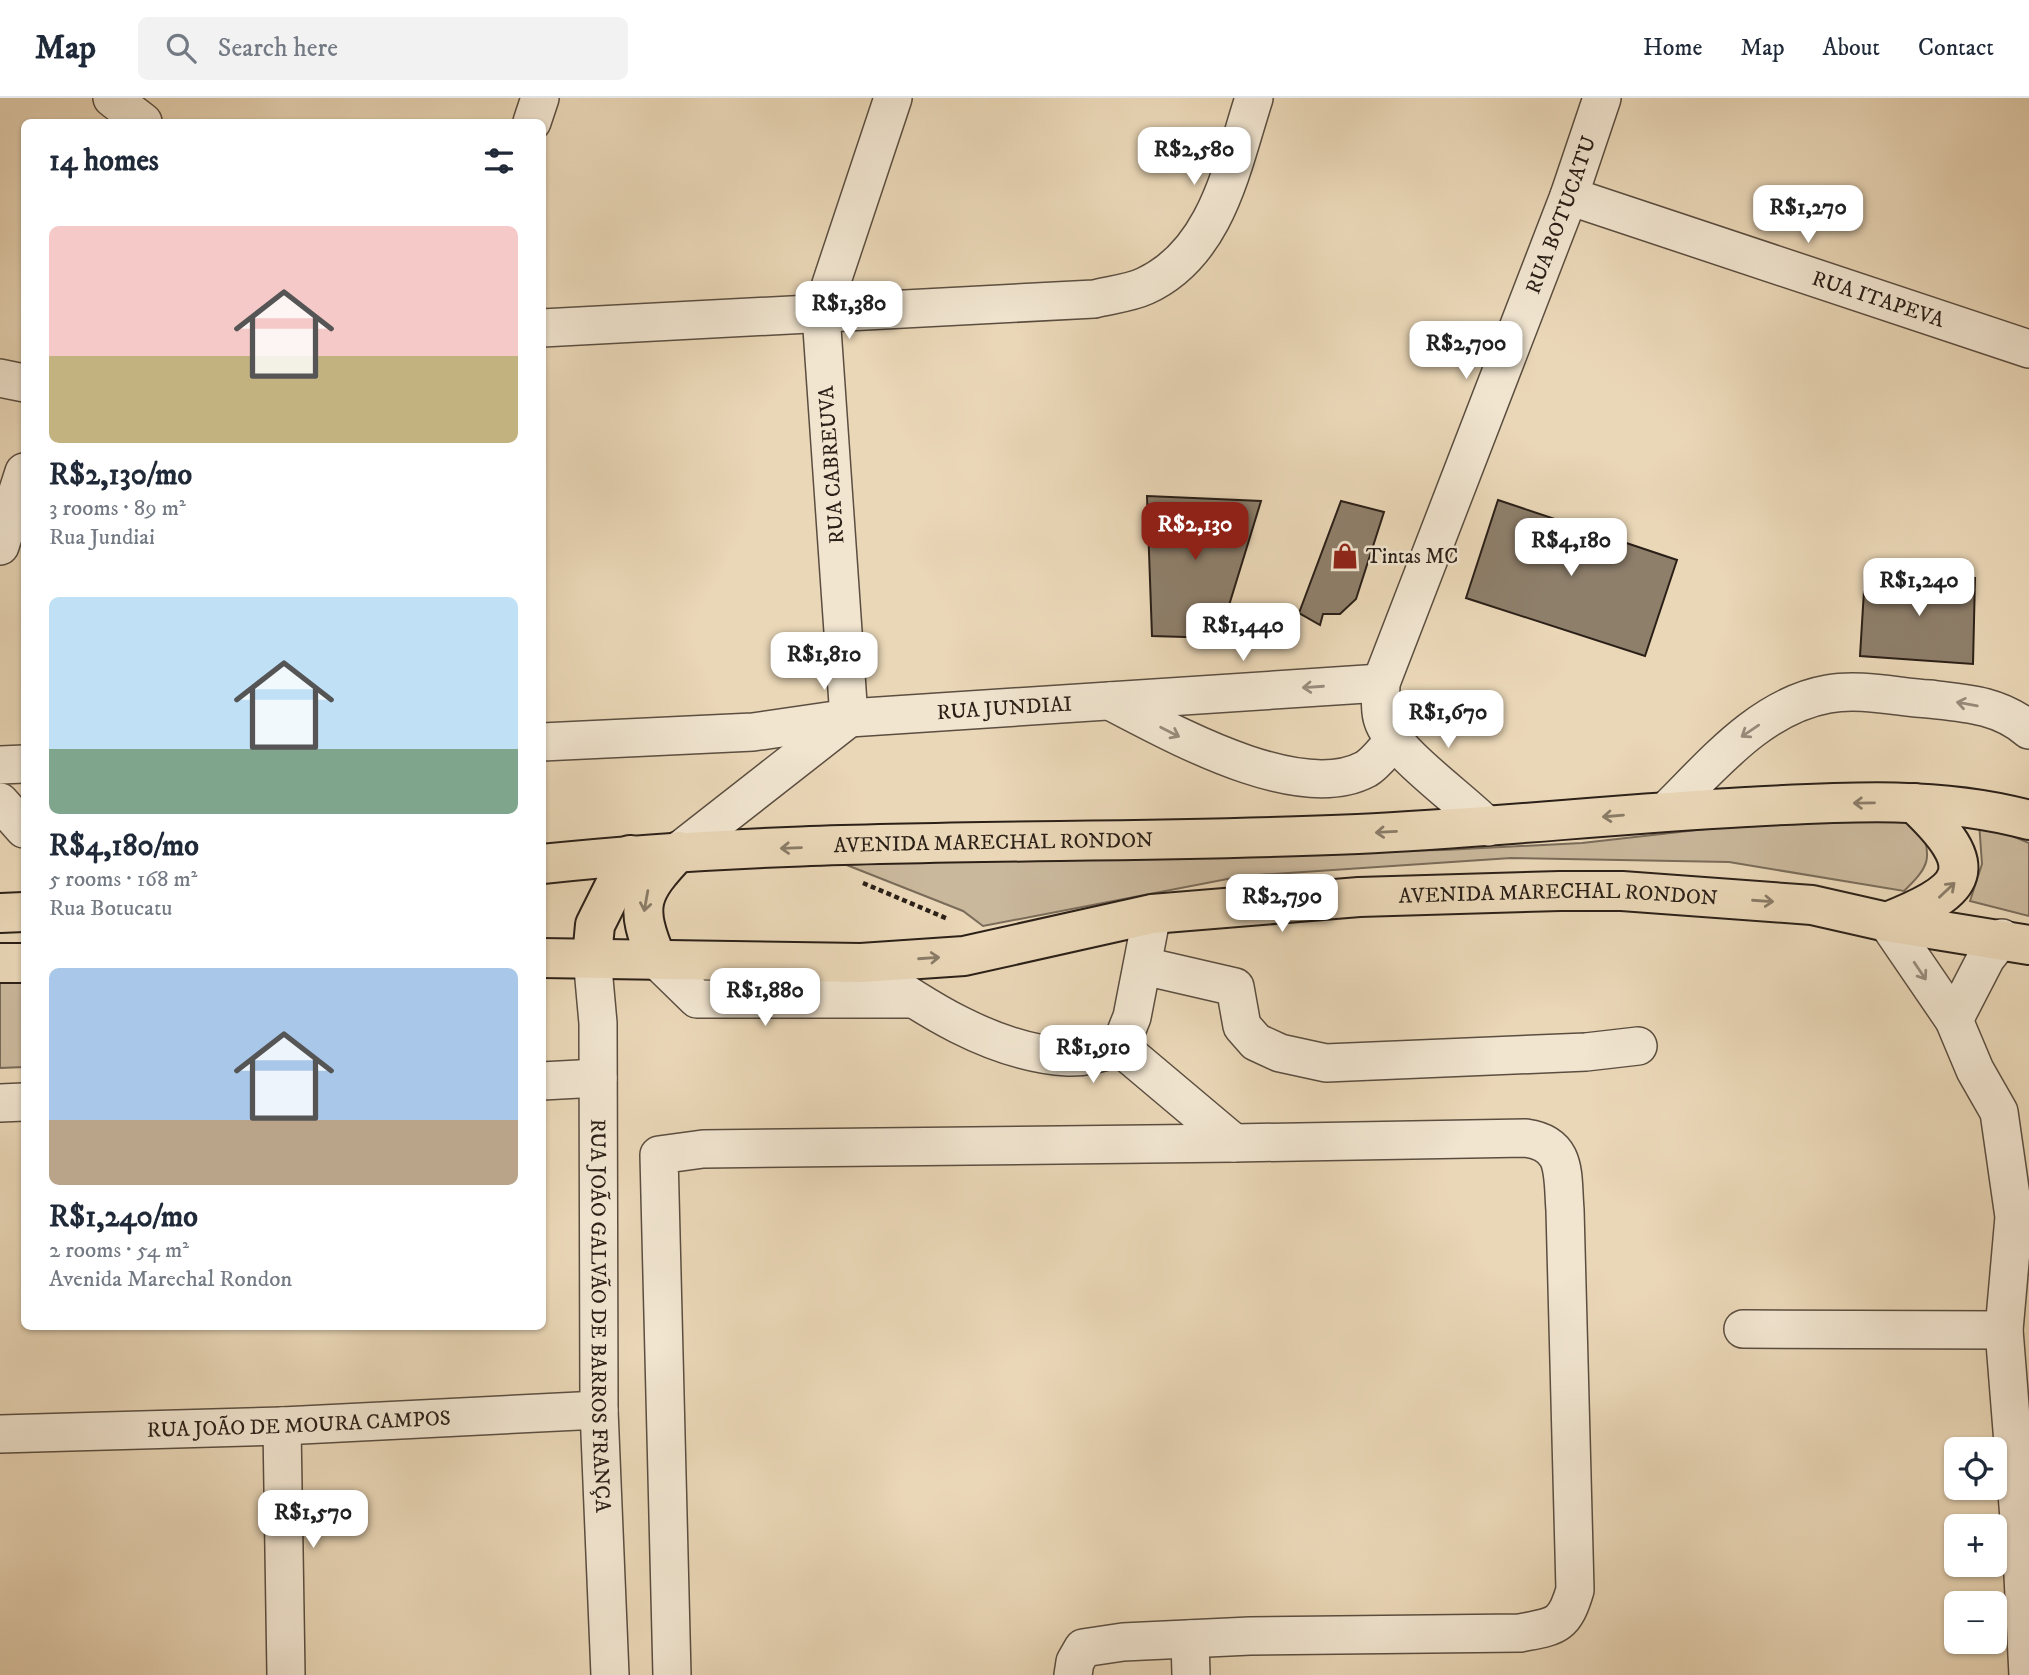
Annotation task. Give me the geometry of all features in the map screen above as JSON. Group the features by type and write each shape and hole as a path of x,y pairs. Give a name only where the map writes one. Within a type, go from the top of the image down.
{"main road":[{"name":"AVENIDA MARECHAL RONDON","path":"546,864 679,851 1353,834 1800,804 1914,803 2003,812 2029,820"},
{"path":"1887,922 1928,905 1940,897 1955,883 1959,868 1949,836 1914,803"},
{"path":"657,960 643,928 644,900 651,880 679,851"},
{"path":"592,957 595,925 630,855"},
{"name":"AVENIDA MARECHAL RONDON","path":"546,958 861,963 964,956 1152,914 1359,897 1597,891 1812,905 1887,922 2016,942"},
{"path":"0,913 21,912"},
{"path":"0,963 21,963"}],"street":[{"path":"112,98 143,116"},
{"path":"533,119 540,98"},
{"name":"RUA CABREUVA","path":"849,718 821,314 893,98"},
{"path":"546,328 1094,299 1145,286 1189,257 1216,213 1254,98"},
{"name":"RUA BOTUCATU","path":"1381,683 1569,196 1602,98"},
{"name":"RUA ITAPEVA","path":"1569,196 2029,349"},
{"path":"0,377 21,382"},
{"path":"0,546 21,481"},
{"path":"1381,683 1381,718 1393,742 1462,800 1488,827"},
{"name":"RUA JUNDIAI","path":"546,742 753,732 849,718 1381,683"},
{"path":"1666,811 1741,737 1783,710 1827,694 1862,693 1965,703 2000,711 2029,730"},
{"path":"1109,701 1186,740 1280,776 1313,779 1340,776 1367,768 1393,742"},
{"path":"679,851 849,718"},
{"path":"0,765 21,764"},
{"path":"0,802 21,826"},
{"path":"861,963 912,999 1009,1046 1069,1058 1093,1056 1120,1047 1132,1017 1152,914"},
{"path":"1887,922 1954,1020 1975,1070 1999,1112 2014,1217 2004,1330 2022,1556 2028,1675"},
{"path":"1954,1020 1986,958 2016,942"},
{"name":"RUA JOÃO GALVÃO DE BARROS FRANÇA","path":"592,957 598,1023 599,1410 610,1675"},
{"path":"657,960 697,999 912,999"},
{"path":"1143,966 1235,987 1242,1026 1256,1042 1280,1054 1326,1063 1586,1052 1639,1046"},
{"path":"1120,1047 1234,1143"},
{"path":"546,1081 598,1078"},
{"path":"0,1103 21,1102"},
{"path":"672,1675 659,1154 703,1149 1526,1138 1544,1141 1553,1146 1560,1161 1565,1210 1575,1590 1568,1614 1551,1627 1520,1633 1123,1642 1083,1648 1075,1662 1073,1675"},
{"path":"1743,1329 2004,1330"},
{"name":"RUA JOÃO DE MOURA CAMPOS","path":"0,1434 282,1426 599,1410"},
{"path":"282,1426 286,1675"},
{"path":"1190,1639 1191,1675"}],"path":[{"path":"859,882 957,923 964,956"}],"shaded area":[{"path":"1901,815 1920,825 1927,854 1919,875 1904,891 1729,862 1511,858 1243,876 983,926 963,911 834,860 1444,850 1582,843 1750,824"},
{"path":"1979,822 2029,843 2029,916 1970,901 1982,864"},
{"path":"21,982 21,1067 0,1068 0,983"}],"building":[{"path":"1147,496 1261,501 1219,638 1152,636"},
{"path":"1498,500 1677,560 1645,656 1466,598"},
{"name":"Tintas MC","path":"1341,501 1384,512 1356,599 1340,614 1323,614 1320,625 1299,613"},
{"path":"1865,574 1975,578 1973,664 1860,656"}],"place":[{"name":"Tintas MC","path":"1345,556"}]}
